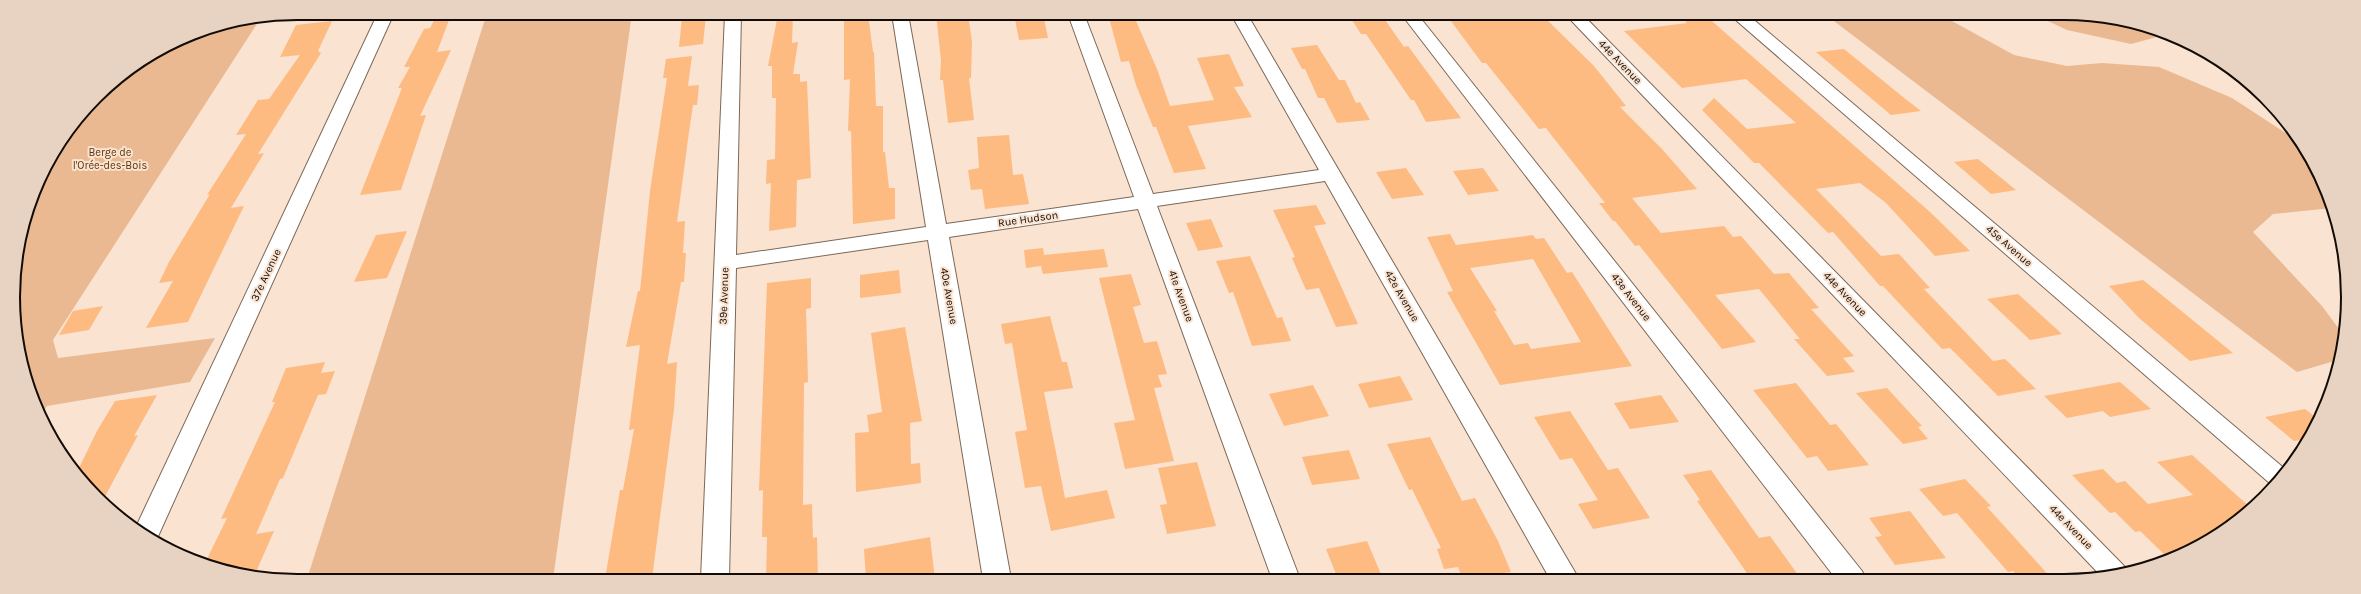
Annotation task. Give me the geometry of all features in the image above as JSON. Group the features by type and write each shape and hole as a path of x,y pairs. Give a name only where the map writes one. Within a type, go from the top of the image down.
{"street":[{"name":"37e Avenue","path":"148,530 383,20"},
{"name":"39e Avenue","path":"715,574 733,20"},
{"name":"40e Avenue","path":"901,20 996,574"},
{"name":"41e Avenue","path":"1078,20 1284,574"},
{"name":"42e Avenue","path":"1242,20 1562,574"},
{"name":"43e Avenue","path":"1415,20 1848,574"},
{"name":"44e Avenue","path":"1579,20 2112,570"},
{"name":"45e Avenue","path":"1744,20 2276,475"},
{"name":"Rue Hudson","path":"725,263 1332,174"}],"green space":[{"path":"485,20 631,20 554,574 309,574"},
{"path":"1833,20 1950,20 2014,55 2067,66 2102,63 2159,67 2232,98 2289,135 2312,174 2326,209 2273,214 2253,232 2322,306 2339,329 2334,361 2297,372"},
{"path":"2046,20 2100,22 2136,29 2158,37 2131,44 2067,30"},
{"name":"Berge de l'Orée-des-Bois","path":"258,23 53,340 58,358 215,338 190,382 47,406 44,410 29,369 22,333 20,297 22,261 29,225 41,191 57,158 77,128 89,114 128,77 158,57 191,41 225,29"}],"building":[{"path":"434,20 449,20 437,52 451,50 420,116 426,115 401,190 360,195 402,88 398,88 410,67 404,67 424,29 430,28"},
{"path":"682,20 706,20 703,44 679,47"},
{"path":"777,20 793,20 792,43 798,42 793,74 800,74 800,82 807,81 811,178 797,180 796,227 769,231 771,183 766,184 767,160 775,159 776,98 772,98 772,66 768,66"},
{"path":"844,20 869,20 874,52 876,106 883,106 883,152 885,152 889,188 895,188 895,219 853,224 851,131 848,131 850,79 844,80"},
{"path":"937,20 969,20 972,42 971,78 969,78 974,120 948,123 943,80 940,80 941,60"},
{"path":"1015,20 1044,20 1048,38 1019,40"},
{"path":"1110,20 1136,20 1157,69 1170,106 1214,100 1197,58 1229,54 1244,86 1234,87 1252,117 1188,126 1206,169 1174,173 1156,127 1153,127 1136,85 1129,61 1121,62"},
{"path":"1352,20 1385,20 1404,47 1408,46 1461,118 1426,122 1414,100 1411,100 1366,34 1361,34"},
{"path":"1450,20 1547,20 1594,66 1626,106 1620,107 1662,149 1697,189 1632,198 1661,233 1724,226 1733,237 1741,236 1774,274 1789,273 1819,308 1811,309 1854,356 1843,358 1855,372 1827,376 1794,339 1800,339 1759,289 1715,295 1756,342 1722,349 1639,245 1635,246 1615,221 1613,221 1599,203 1605,203 1546,128 1539,129 1486,63 1482,63"},
{"path":"1684,20 1711,20 1930,212 1970,251 1935,256 1886,203 1860,183 1816,189 1881,256 1899,254 1930,288 1924,289 1993,361 2005,359 2036,389 1998,396 1950,348 1942,349 1883,286 1880,286 1833,232 1828,233 1759,163 1754,163 1702,110 1714,98 1747,129 1796,123 1746,79 1682,88 1624,31 1687,23"},
{"path":"332,21 318,51 321,53 258,154 264,153 231,208 244,206 188,322 146,328 173,281 159,283 169,262 210,194 207,195 246,134 236,135 258,100 269,99 300,55 280,57 296,25"},
{"path":"1317,45 1339,80 1345,80 1356,103 1360,102 1370,120 1337,123 1324,98 1318,98 1305,69 1302,69 1291,48"},
{"path":"1844,49 1921,111 1891,115 1816,52"},
{"path":"692,56 688,86 699,85 697,105 693,105 677,222 685,221 683,253 686,253 684,282 681,282 667,364 677,362 674,409 653,574 606,574 620,490 623,490 634,429 629,430 640,345 626,347 638,291 640,291 650,191 667,78 663,78 666,59"},
{"path":"1009,135 1013,175 1023,174 1029,204 985,209 982,189 971,190 968,170 979,168 977,137"},
{"path":"1978,159 2016,190 1991,194 1954,162"},
{"path":"1406,168 1424,195 1392,199 1376,172"},
{"path":"1483,168 1499,191 1468,195 1453,171"},
{"path":"1316,205 1326,224 1314,226 1358,324 1336,327 1319,288 1306,290 1292,258 1295,257 1273,210"},
{"path":"1211,219 1223,247 1198,251 1186,223"},
{"path":"407,231 387,278 354,282 376,235"},
{"path":"1450,234 1456,245 1533,235 1536,239 1544,238 1567,273 1572,272 1632,366 1500,385 1447,292 1453,291 1427,237","holes":["1533,259 1581,342 1531,349 1528,343 1514,345 1494,311 1497,311 1470,268"]},
{"path":"1043,248 1044,255 1104,249 1108,267 1043,274 1041,266 1026,268 1024,250"},
{"path":"1250,256 1277,318 1282,317 1291,341 1252,346 1233,292 1229,293 1216,261"},
{"path":"899,270 901,293 860,298 860,275"},
{"path":"1131,274 1141,305 1133,307 1144,343 1157,341 1167,374 1158,375 1162,387 1154,388 1174,461 1125,469 1114,423 1135,420 1099,278"},
{"path":"811,278 811,308 806,309 808,382 804,383 803,505 812,504 813,538 817,537 818,574 766,574 767,537 762,537 763,490 759,491 767,283"},
{"path":"2143,280 2233,353 2190,361 2139,318 2109,286"},
{"path":"2018,294 2062,334 2030,340 1987,299"},
{"path":"103,306 89,330 59,335 73,311"},
{"path":"1050,316 1062,362 1067,362 1073,388 1044,392 1065,498 1107,490 1115,518 1051,531 1041,486 1025,488 1015,432 1027,430 1012,343 1005,344 1001,324"},
{"path":"905,327 922,421 910,423 911,464 920,463 921,483 856,492 855,433 869,432 867,415 882,412 871,333"},
{"path":"325,362 321,373 335,371 326,394 318,395 283,478 280,479 256,534 274,531 256,571 225,565 207,559 227,518 221,519 275,402 272,402 286,368"},
{"path":"1400,376 1413,400 1369,408 1358,384"},
{"path":"2120,382 2151,409 2110,417 2103,411 2067,418 2044,396"},
{"path":"1796,383 1830,425 1836,424 1869,465 1828,471 1817,456 1807,458 1753,390"},
{"path":"1313,385 1329,416 1284,426 1269,394"},
{"path":"1887,388 1922,426 1918,427 1928,439 1903,444 1856,393"},
{"path":"157,395 134,436 138,435 105,497 79,468 97,431 115,401"},
{"path":"1661,395 1679,422 1630,429 1614,403"},
{"path":"2305,409 2314,416 2301,440 2294,441 2265,417"},
{"path":"1570,411 1608,470 1618,468 1650,518 1593,529 1578,504 1598,500 1572,458 1560,460 1534,417"},
{"path":"1430,437 1462,501 1475,498 1498,541 1511,572 1495,574 1461,574 1458,567 1444,569 1437,549 1441,548 1412,489 1409,490 1387,444"},
{"path":"1349,450 1360,479 1312,485 1302,457"},
{"path":"2192,455 2247,505 2233,517 2202,537 2165,555 2140,531 2135,532 2115,512 2110,513 2072,475 2103,469 2117,483 2125,481 2148,504 2193,495 2157,462"},
{"path":"1197,462 1216,526 1167,534 1160,505 1167,504 1158,468"},
{"path":"1711,470 1759,538 1770,536 1797,574 1748,574 1697,501 1700,500 1683,475"},
{"path":"1965,479 1991,506 1987,507 2047,574 2016,574 2013,571 2008,572 1957,513 1943,516 1919,489"},
{"path":"1910,511 1946,558 1895,565 1875,537 1882,536 1869,518"},
{"path":"930,537 934,574 866,574 864,549"},
{"path":"1367,541 1381,574 1336,574 1326,549"}]}
